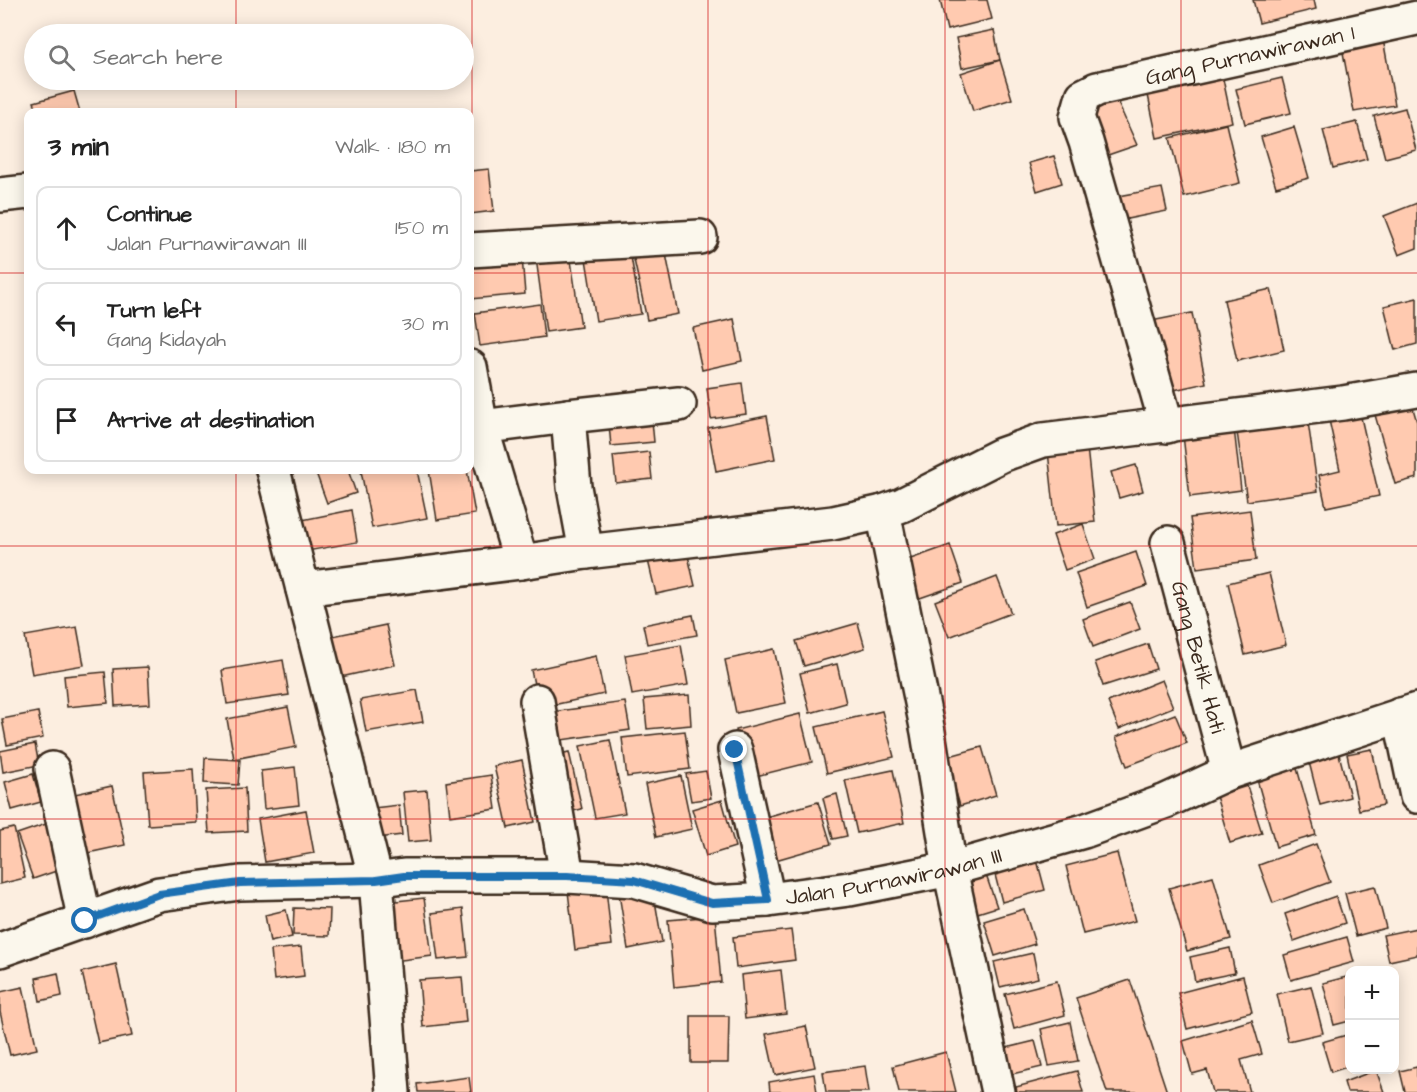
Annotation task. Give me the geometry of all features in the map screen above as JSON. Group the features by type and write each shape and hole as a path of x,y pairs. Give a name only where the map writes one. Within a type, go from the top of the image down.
{"street":[{"name":"Gang Purnawirawan 1","path":"1167,426 1077,117 1083,96 1097,89 1417,18"},
{"path":"0,195 24,192"},
{"path":"474,250 700,237"},
{"path":"474,389 481,427 521,562"},
{"path":"303,589 833,523 883,512 902,505 1001,455 1043,440 1343,403 1417,390"},
{"path":"481,427 679,404"},
{"path":"568,416 574,487 586,552"},
{"path":"274,474 376,880 393,1092"},
{"path":"883,512 928,732 950,869 998,1092"},
{"name":"Gang Betik Hati","path":"1168,543 1229,772"},
{"path":"537,701 567,876"},
{"path":"1409,712 1417,796"},
{"name":"Jalan Purnawirawan III","path":"0,950 159,894 240,883 376,880 404,876 567,876 634,880 712,903 768,900 849,889 950,869 1084,831 1166,801 1229,772 1409,712"},
{"path":"735,750 768,900"},
{"path":"51,769 85,921"}],"building":[{"path":"940,0 987,0 992,19 947,30"},
{"path":"1253,0 1314,0 1316,9 1259,23"},
{"path":"994,30 1000,60 962,68 956,38"},
{"path":"1383,39 1395,105 1354,112 1342,47"},
{"path":"1000,60 1012,99 973,111 961,73"},
{"path":"1282,78 1291,113 1245,124 1236,89"},
{"path":"1223,79 1232,122 1157,138 1148,95"},
{"path":"74,91 79,108 36,108 34,102"},
{"path":"1117,101 1137,145 1105,156 1090,109"},
{"path":"1405,108 1416,150 1385,158 1374,116"},
{"path":"1357,122 1367,159 1333,168 1323,130"},
{"path":"1226,124 1240,183 1184,197 1170,138"},
{"path":"1294,127 1309,178 1276,187 1261,137"},
{"path":"1054,156 1062,183 1037,191 1029,163"},
{"path":"489,169 494,211 474,214 474,171"},
{"path":"1162,188 1167,211 1122,220 1118,196"},
{"path":"1417,203 1417,248 1399,255 1384,216"},
{"path":"665,249 678,314 647,320 633,255"},
{"path":"630,251 641,314 596,321 586,259"},
{"path":"570,254 581,327 546,332 536,258"},
{"path":"522,257 525,294 474,299 474,261"},
{"path":"1271,289 1284,350 1237,361 1224,300"},
{"path":"1417,298 1417,344 1395,350 1384,306"},
{"path":"540,304 544,337 480,346 475,313"},
{"path":"1192,313 1206,383 1160,393 1146,322"},
{"path":"734,319 742,361 702,370 693,328"},
{"path":"742,383 746,414 711,419 707,388"},
{"path":"1412,405 1417,422 1417,478 1395,484 1375,415"},
{"path":"651,410 654,442 611,446 608,414"},
{"path":"1360,413 1379,496 1326,507 1319,475 1340,470 1329,420"},
{"path":"767,416 775,459 716,471 708,428"},
{"path":"1308,422 1318,491 1247,501 1237,432"},
{"path":"1234,428 1241,490 1190,497 1183,435"},
{"path":"1086,438 1095,522 1056,526 1047,442"},
{"path":"649,452 652,479 616,483 613,456"},
{"path":"1136,465 1143,491 1119,498 1111,472"},
{"path":"316,474 349,474 356,493 327,503"},
{"path":"362,474 418,474 427,518 372,528"},
{"path":"430,474 468,474 475,514 437,520"},
{"path":"352,510 357,542 302,552 297,521"},
{"path":"1250,510 1256,560 1197,568 1190,518"},
{"path":"1083,524 1095,559 1065,570 1053,535"},
{"path":"950,545 963,583 917,599 905,561"},
{"path":"686,547 695,586 656,594 647,556"},
{"path":"1136,552 1147,586 1087,607 1076,573"},
{"path":"1269,573 1286,645 1245,655 1228,583"},
{"path":"997,577 1011,613 949,637 935,601"},
{"path":"1130,602 1140,629 1093,647 1083,619"},
{"path":"693,615 697,635 647,644 643,625"},
{"path":"858,623 865,648 804,666 796,641"},
{"path":"386,625 395,665 332,679 323,638"},
{"path":"77,627 84,665 32,674 25,636"},
{"path":"1148,644 1156,669 1103,686 1095,662"},
{"path":"681,645 688,685 632,695 625,655"},
{"path":"774,649 786,703 736,713 725,660"},
{"path":"596,656 604,694 539,708 531,670"},
{"path":"283,660 289,695 227,704 222,670"},
{"path":"837,664 846,703 810,713 800,673"},
{"path":"148,667 150,704 115,706 113,669"},
{"path":"105,672 108,703 67,707 64,676"},
{"path":"1162,680 1173,707 1119,729 1108,702"},
{"path":"417,690 423,722 366,732 360,700"},
{"path":"689,695 691,725 647,729 644,699"},
{"path":"625,702 630,730 541,743 537,714"},
{"path":"288,707 296,747 234,759 227,719"},
{"path":"882,711 894,757 827,773 816,727"},
{"path":"38,712 43,738 7,745 2,719"},
{"path":"800,714 812,762 748,778 736,730"},
{"path":"1175,714 1187,743 1127,766 1116,737"},
{"path":"685,731 690,769 627,777 622,738"},
{"path":"610,740 625,813 595,818 580,746"},
{"path":"35,744 39,765 3,772 0,751"},
{"path":"982,747 996,795 960,806 946,757"},
{"path":"1372,749 1384,805 1359,810 1347,754"},
{"path":"569,752 582,809 547,817 535,760"},
{"path":"1339,754 1350,797 1320,805 1309,762"},
{"path":"205,758 240,760 238,785 204,783"},
{"path":"522,760 535,822 508,828 494,766"},
{"path":"1296,765 1316,835 1276,847 1256,776"},
{"path":"295,767 299,805 264,809 261,771"},
{"path":"193,769 196,822 148,825 144,772"},
{"path":"893,770 904,823 857,833 845,780"},
{"path":"706,771 711,798 691,801 686,774"},
{"path":"33,774 41,802 12,810 5,782"},
{"path":"491,775 496,809 450,816 446,782"},
{"path":"681,776 692,829 656,837 645,784"},
{"path":"112,786 125,845 83,854 70,795"},
{"path":"1247,786 1262,833 1230,843 1216,796"},
{"path":"245,788 247,831 209,833 206,790"},
{"path":"427,790 431,840 408,842 403,792"},
{"path":"837,794 847,836 833,839 823,798"},
{"path":"722,800 735,847 706,856 692,809"},
{"path":"818,802 831,844 765,863 752,821"},
{"path":"399,805 402,835 368,839 365,809"},
{"path":"306,810 314,853 265,862 258,819"},
{"path":"49,823 65,868 33,879 17,834"},
{"path":"14,828 25,878 0,884 0,831"},
{"path":"1316,844 1330,882 1273,903 1259,865"},
{"path":"1117,853 1135,921 1083,934 1066,866"},
{"path":"1037,860 1045,890 1002,902 994,871"},
{"path":"986,875 997,907 968,916 958,885"},
{"path":"1213,876 1231,939 1187,951 1169,888"},
{"path":"605,879 612,945 575,950 567,883"},
{"path":"1375,886 1386,928 1356,936 1345,893"},
{"path":"653,889 662,942 628,949 619,894"},
{"path":"1336,896 1345,923 1294,941 1285,914"},
{"path":"424,898 432,956 394,961 387,902"},
{"path":"294,908 330,909 329,936 293,935"},
{"path":"463,909 468,957 438,960 432,913"},
{"path":"1024,909 1035,944 995,956 984,921"},
{"path":"286,910 292,937 270,942 265,915"},
{"path":"715,916 721,982 674,987 668,920"},
{"path":"1417,928 1417,955 1389,961 1383,935"},
{"path":"791,930 795,960 736,968 733,937"},
{"path":"1347,937 1354,962 1291,980 1284,955"},
{"path":"301,947 304,976 274,980 271,950"},
{"path":"1230,948 1235,973 1195,981 1190,957"},
{"path":"1033,953 1038,978 1000,987 994,962"},
{"path":"116,964 132,1036 98,1043 82,972"},
{"path":"781,970 786,1014 745,1019 741,975"},
{"path":"58,973 62,996 40,1001 36,978"},
{"path":"1243,976 1252,1012 1187,1029 1178,993"},
{"path":"462,977 466,1022 423,1027 419,980"},
{"path":"1345,977 1345,1022 1334,1025 1323,983"},
{"path":"1130,980 1167,1092 1107,1092 1076,998"},
{"path":"1057,981 1065,1015 1014,1029 1005,994"},
{"path":"1311,986 1323,1033 1288,1041 1277,994"},
{"path":"23,987 37,1049 10,1055 0,1012 0,992"},
{"path":"691,1016 729,1016 728,1063 691,1063"},
{"path":"1252,1020 1262,1054 1241,1060 1250,1092 1213,1092 1207,1070 1192,1074 1183,1041"},
{"path":"1070,1022 1078,1061 1049,1066 1041,1029"},
{"path":"806,1026 815,1067 775,1075 766,1034"},
{"path":"1345,1035 1345,1068 1331,1072 1322,1042"},
{"path":"1035,1041 1042,1067 999,1077 993,1051"},
{"path":"946,1052 956,1092 899,1092 893,1066"},
{"path":"865,1066 869,1092 826,1092 823,1072"},
{"path":"1417,1067 1417,1092 1405,1092 1400,1071"},
{"path":"1077,1071 1083,1092 1017,1092 1016,1087"},
{"path":"814,1074 817,1092 770,1092 769,1082"},
{"path":"1365,1074 1377,1074 1384,1092 1347,1092 1344,1082"},
{"path":"469,1077 471,1092 418,1092 417,1084"}],"route":[{"path":"85,921 159,894 240,883 376,880 404,876 567,876 634,880 712,903 768,900 735,750"}]}
